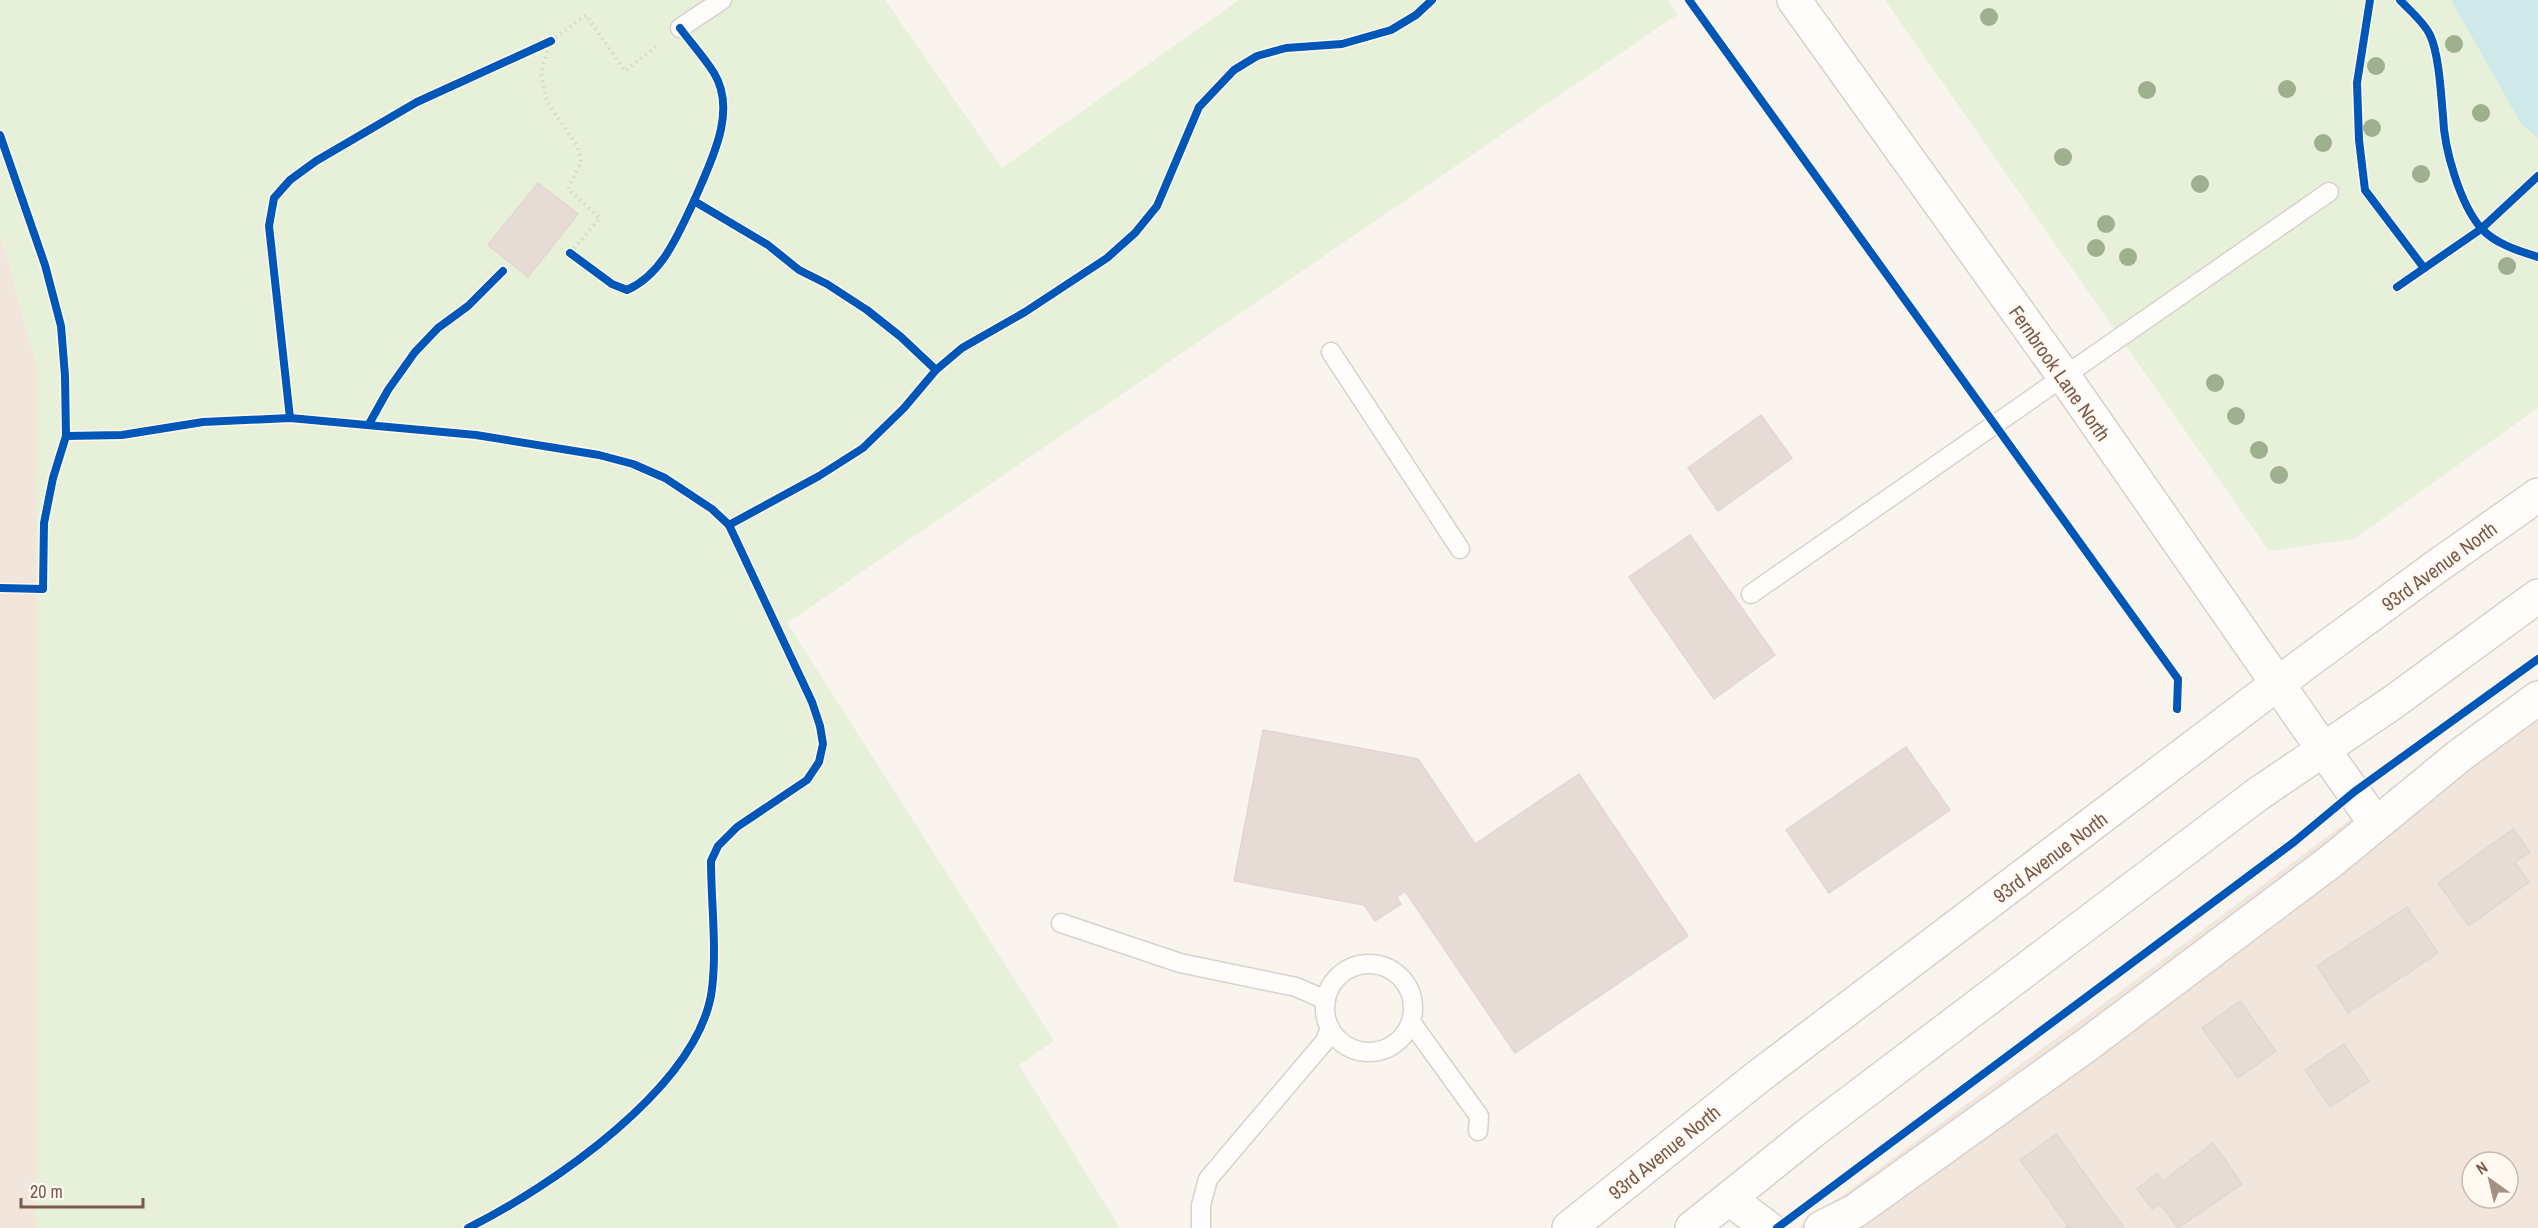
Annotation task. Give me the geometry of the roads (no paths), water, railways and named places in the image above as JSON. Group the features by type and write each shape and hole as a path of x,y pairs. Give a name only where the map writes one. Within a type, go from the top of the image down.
{"main road":[{"name":"Fernbrook Lane North","path":"1794,0 2063,375 2376,824"},
{"name":"93rd Avenue North","path":"1569,1228 1759,1076 2277,684 2433,568 2538,495"},
{"path":"1692,1228 1814,1130 2258,794 2392,703 2538,596"},
{"path":"1821,1228 1856,1211 2084,1047 2330,862 2459,756 2538,698"},
{"path":"1730,1199 1768,1228"}],"lane":[{"path":"680,28 722,0"},
{"path":"1751,594 2329,192"},
{"path":"1331,352 1460,549"},
{"path":"1061,923 1180,963 1296,987 1326,1000"},
{"path":"1366,964 1381,965 1394,971 1405,981 1411,993 1414,1008 1405,1035 1394,1045 1372,1052 1351,1048 1338,1040 1330,1028 1326,1000 1330,986 1352,967 1366,964"},
{"path":"1411,1022 1479,1116 1478,1131"},
{"path":"1201,1228 1201,1205 1208,1179 1325,1041 1330,1028"}],"water":[{"path":"2451,0 2538,0 2538,139 2520,122"}]}
